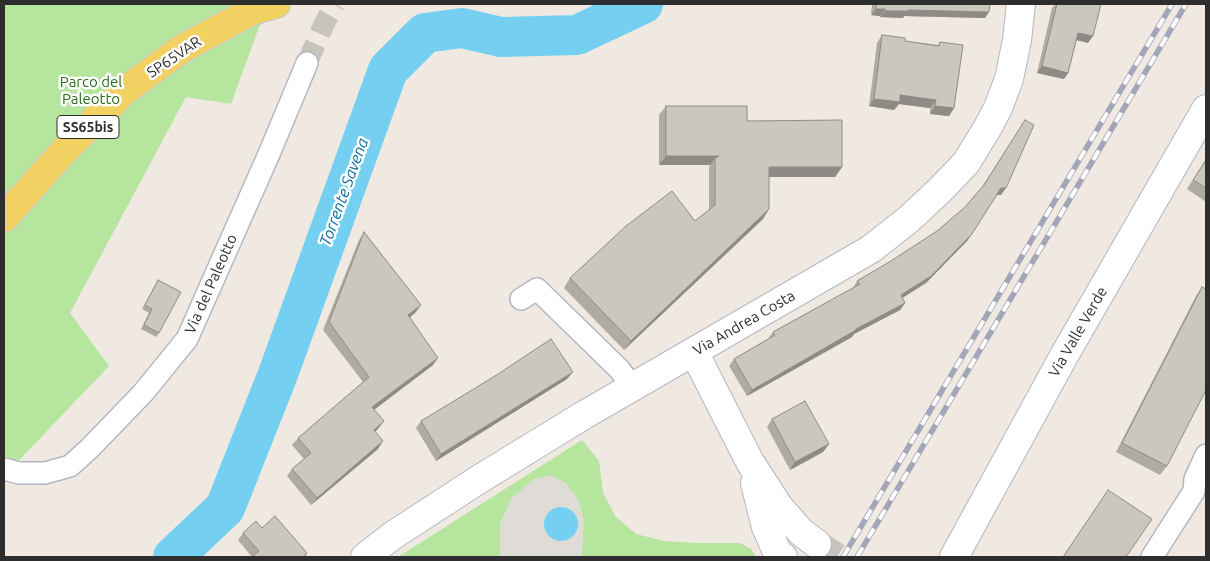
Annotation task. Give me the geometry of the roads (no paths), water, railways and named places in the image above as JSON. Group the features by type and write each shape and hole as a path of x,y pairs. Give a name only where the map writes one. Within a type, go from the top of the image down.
{"main road":[{"name":"SP65VAR","path":"4,218 65,150 124,91 183,48 254,10 276,4"},
{"name":"Via Andrea Costa","path":"365,557 392,536 446,500 584,414 872,249 909,219 966,163 998,108 1009,79 1017,40 1021,4"},
{"name":"Via Valle Verde","path":"954,557 1064,354 1206,109"},
{"path":"694,352 750,462 779,507 801,532 817,544"},
{"path":"750,462 766,527 778,554 782,557"}],"street":[{"name":"Via del Paleotto","path":"4,469 19,473 45,473 70,466 143,393 187,340 307,63"},
{"path":"522,299 536,289 620,370 632,387"},
{"path":"1152,557 1200,500 1196,479 1206,454"}],"water":[{"path":"561,507 573,512 578,524 573,536 561,541 549,536 544,524 549,512"}],"waterway":[{"name":"Torrente Savena","path":"173,557 225,508 278,374 388,70 425,33 462,28 501,37 577,35 643,4"}],"tunnel":[{"path":"307,63 335,4"},
{"path":"817,544 837,557"}],"railway":[{"path":"843,557 1172,4"},
{"path":"857,557 1186,4"}],"park label":[{"name":"Parco del Paleotto","path":"91,90"}]}
